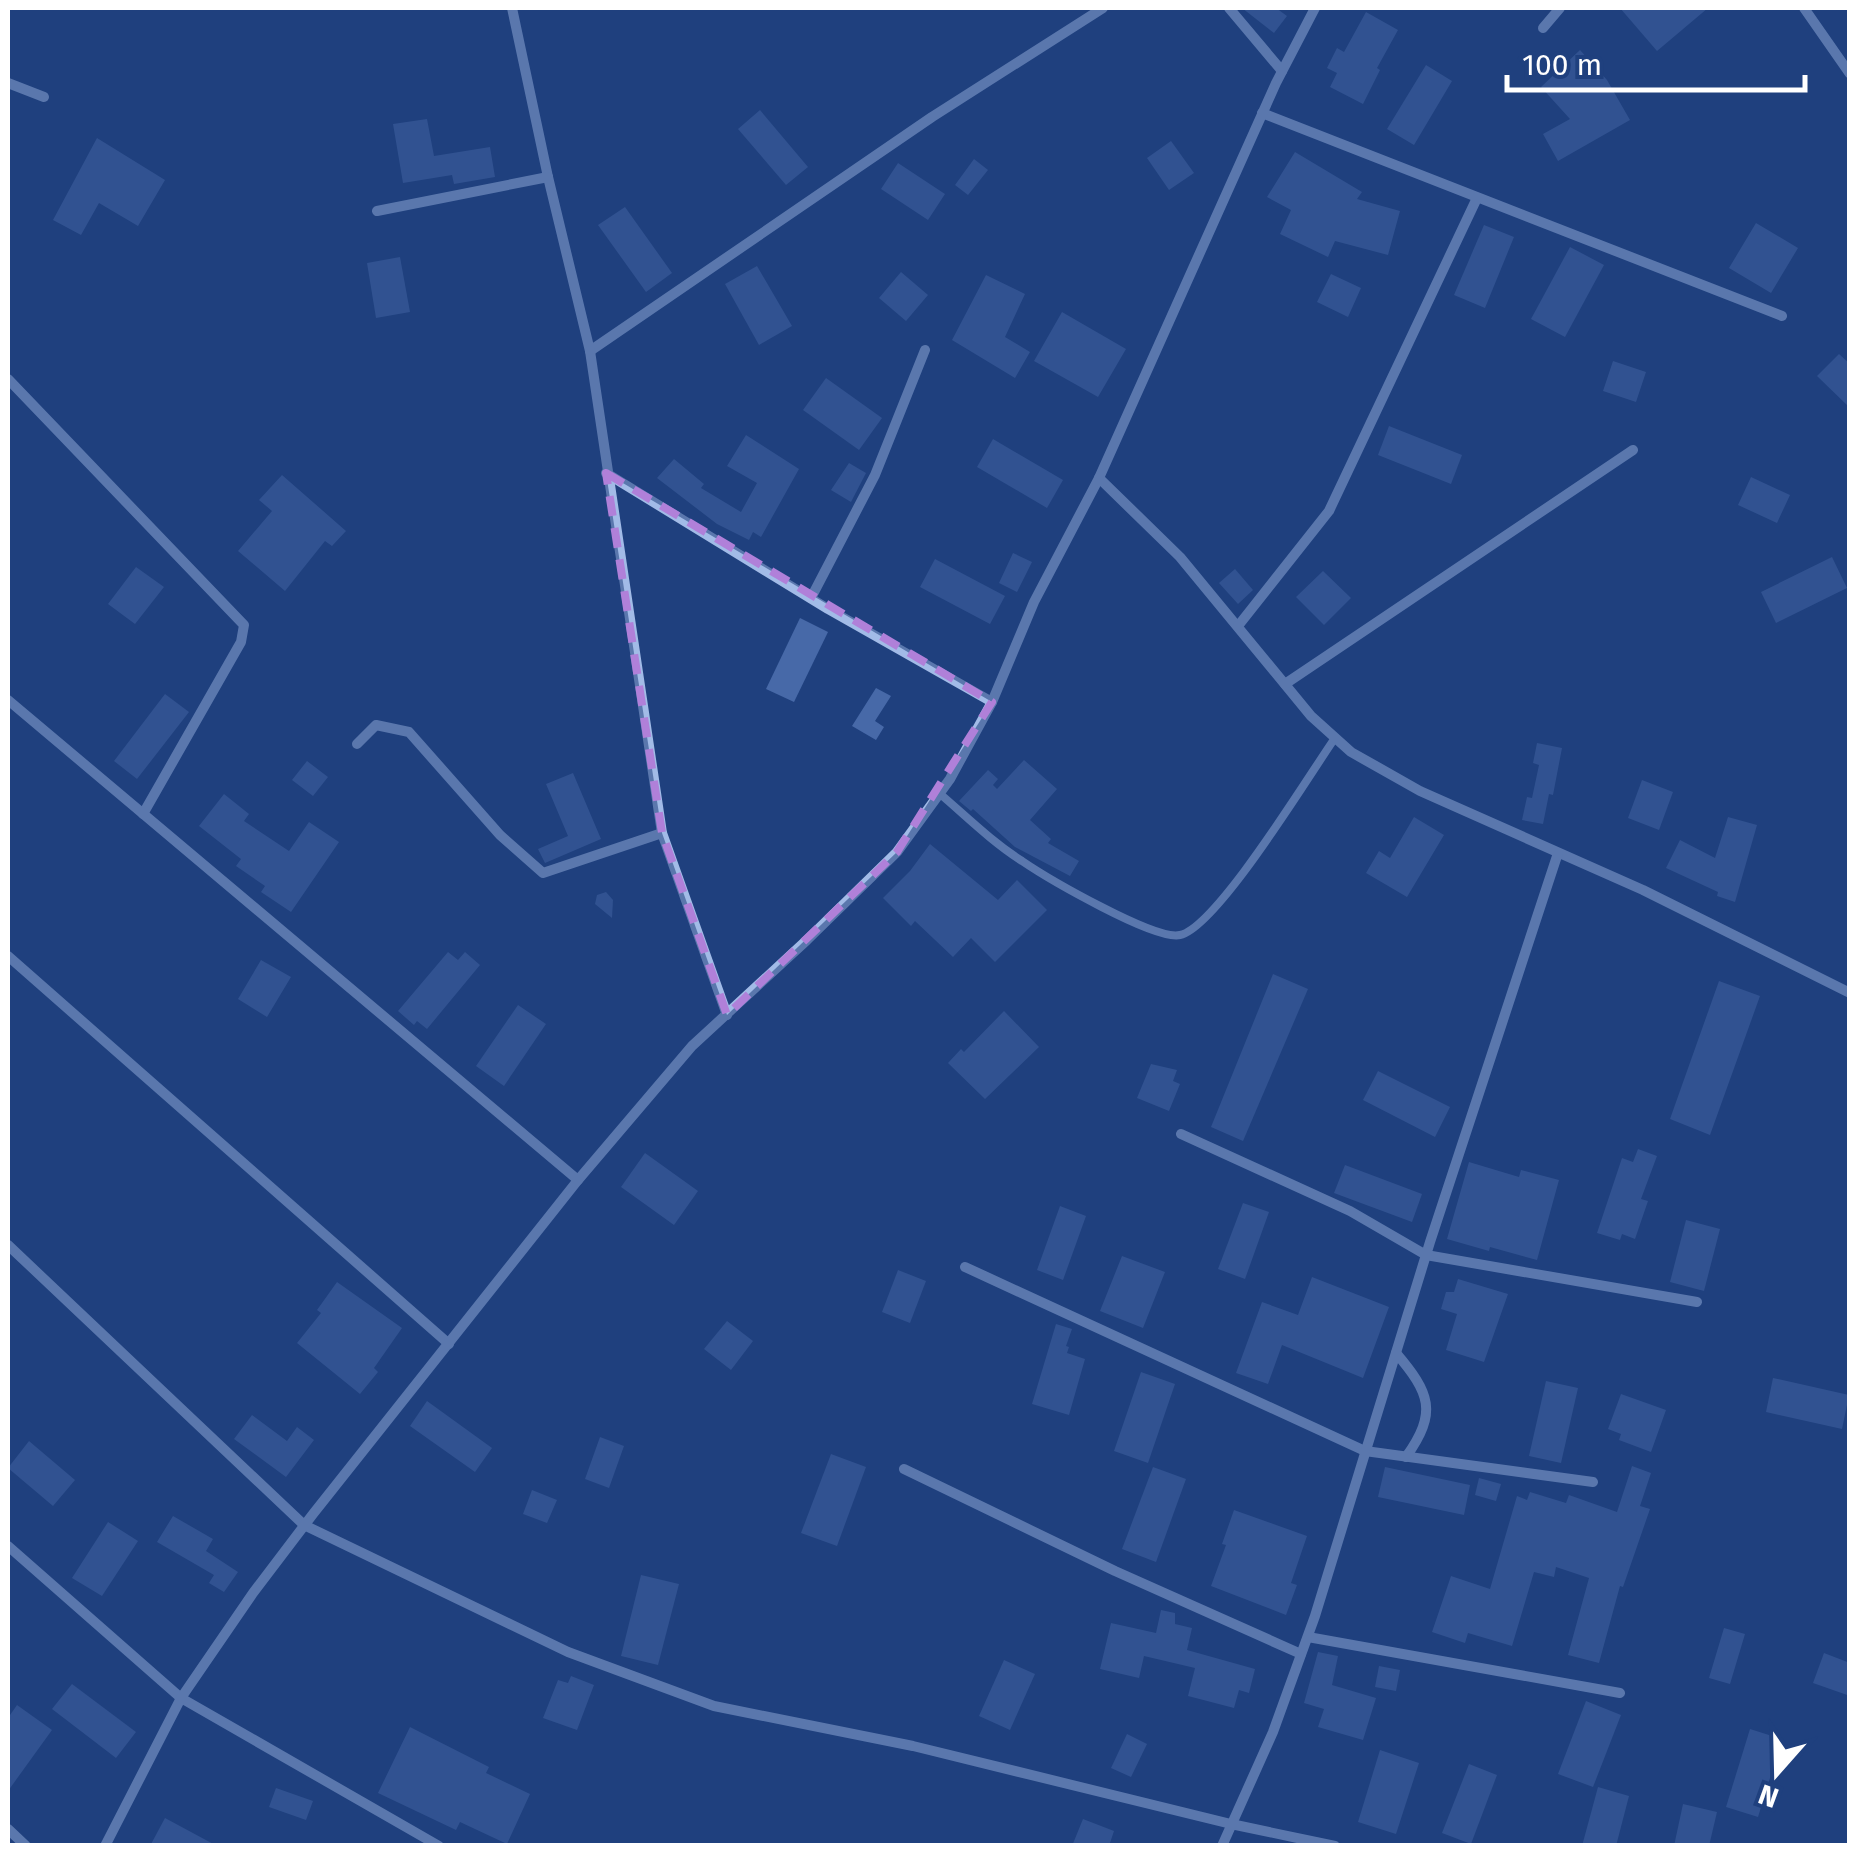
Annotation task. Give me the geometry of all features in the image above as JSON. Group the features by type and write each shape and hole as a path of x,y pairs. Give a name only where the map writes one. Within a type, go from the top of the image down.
{"street":[{"path":"512,8 590,351 662,832 726,1015"},
{"path":"590,351 932,116 1103,8"},
{"path":"1228,8 1282,71"},
{"path":"105,1846 180,1698 304,1525 578,1180 692,1046 897,852 939,792 992,702 1034,602 1099,478 1262,113 1315,8"},
{"path":"1544,28 1560,8"},
{"path":"1804,8 1850,74"},
{"path":"8,83 44,98"},
{"path":"1262,113 1782,316"},
{"path":"377,211 548,177"},
{"path":"1238,626 1328,511 1476,198"},
{"path":"811,598 875,474 924,350"},
{"path":"8,379 244,624 241,642 142,814"},
{"path":"1285,684 1633,450"},
{"path":"606,473 992,702"},
{"path":"1099,478 1180,557 1311,716 1351,752 1420,791 1643,890 1850,993"},
{"path":"8,700 578,1180"},
{"path":"357,744 376,725 408,732 500,835 543,872 662,832"},
{"path":"1222,1846 1273,1732 1308,1637 1426,1255 1558,852"},
{"path":"8,956 448,1344"},
{"path":"1181,1134 1350,1211 1426,1255 1697,1302"},
{"path":"8,1245 304,1525 568,1652 714,1706 913,1746 1335,1846"},
{"path":"965,1267 1365,1451 1592,1482"},
{"path":"1396,1353 1420,1388 1427,1412 1424,1431 1406,1456"},
{"path":"904,1469 1115,1571 1301,1654"},
{"path":"8,1546 180,1698 439,1846"},
{"path":"1308,1637 1620,1694"},
{"path":"8,1829 26,1846"}],"lane":[{"path":"939,792 1022,862 1152,932 1179,935 1205,919 1240,876 1335,738"}],"highlighted area":[{"path":"606,473 992,702 897,852 727,1015 662,833"}],"building":[{"path":"1242,8 1276,8 1287,16 1274,33"},
{"path":"1620,8 1708,8 1657,51"},
{"path":"1366,12 1398,30 1363,104 1330,87 1337,73 1327,68 1337,48 1344,52"},
{"path":"1580,50 1607,80 1630,120 1558,161 1543,134 1570,119 1541,87"},
{"path":"1426,65 1452,81 1414,145 1387,129"},
{"path":"760,110 808,167 786,185 738,129"},
{"path":"427,119 434,156 490,147 495,177 454,184 452,175 403,183 393,124"},
{"path":"97,138 165,180 138,226 99,203 81,235 53,220"},
{"path":"1171,141 1194,173 1169,190 1147,158"},
{"path":"1295,152 1362,192 1357,199 1400,211 1388,255 1335,241 1328,257 1280,234 1291,210 1267,197"},
{"path":"974,159 988,170 968,195 955,185"},
{"path":"898,163 945,194 928,220 881,189"},
{"path":"625,207 672,273 646,292 598,225"},
{"path":"1756,223 1798,248 1771,293 1729,268"},
{"path":"1484,225 1514,237 1485,308 1454,295"},
{"path":"1570,247 1604,265 1565,337 1531,319"},
{"path":"400,257 410,312 376,318 367,263"},
{"path":"757,266 792,326 759,345 725,284"},
{"path":"901,272 928,295 906,321 879,298"},
{"path":"1331,274 1361,288 1348,317 1317,302"},
{"path":"986,275 1025,294 1005,337 1030,352 1015,378 952,340"},
{"path":"1062,312 1126,349 1098,397 1034,361"},
{"path":"1839,354 1850,364 1850,408 1817,376"},
{"path":"1613,361 1646,372 1636,402 1603,391"},
{"path":"826,378 882,418 859,450 803,410"},
{"path":"1389,426 1462,455 1451,484 1378,455"},
{"path":"746,435 799,469 761,537 753,532 749,540 717,524 657,478 674,459 704,484 701,488 741,512 757,483 727,466"},
{"path":"993,439 1063,480 1047,508 977,467"},
{"path":"849,463 866,473 851,502 831,490"},
{"path":"282,475 346,531 332,546 325,541 285,591 238,551 272,511 259,500"},
{"path":"1751,477 1790,495 1777,523 1738,505"},
{"path":"1013,553 1032,562 1017,592 999,583"},
{"path":"1832,557 1847,588 1776,623 1761,592"},
{"path":"935,559 1005,596 990,624 920,587"},
{"path":"136,567 164,587 135,624 108,604"},
{"path":"1235,569 1253,590 1238,604 1219,583"},
{"path":"1323,571 1351,598 1324,625 1296,597"},
{"path":"800,618 828,632 794,702 766,689"},
{"path":"876,688 891,696 875,721 884,727 876,740 852,726"},
{"path":"165,694 189,712 137,779 114,761"},
{"path":"1537,743 1562,748 1543,824 1522,820 1527,797 1532,798 1539,765 1533,763"},
{"path":"1024,760 1057,789 1030,820 1051,839 1048,843 1079,861 1070,876 1015,847 959,801 988,770 998,779 993,785 997,789"},
{"path":"307,761 328,777 313,796 292,780"},
{"path":"573,773 601,839 545,863 538,849 568,836 546,784"},
{"path":"1642,780 1673,792 1659,830 1628,818"},
{"path":"224,794 249,814 244,821 289,851 309,822 339,842 291,912 261,892 265,886 236,866 241,859 199,826"},
{"path":"1414,817 1444,835 1407,897 1366,873 1379,851 1390,858"},
{"path":"1728,817 1757,825 1735,902 1666,868 1680,840 1715,858"},
{"path":"930,844 998,900 1017,880 1047,910 995,962 971,938 953,957 915,921 911,926 883,898"},
{"path":"606,892 613,900 612,918 595,904 597,895"},
{"path":"448,952 458,960 465,952 480,965 427,1029 417,1021 414,1025 398,1011"},
{"path":"261,960 291,977 267,1017 238,999"},
{"path":"1273,974 1308,989 1243,1141 1211,1127"},
{"path":"1719,981 1760,996 1710,1135 1670,1119"},
{"path":"518,1005 546,1024 504,1086 476,1066"},
{"path":"1004,1011 1039,1047 985,1099 948,1063"},
{"path":"1151,1064 1177,1070 1173,1081 1180,1084 1169,1111 1137,1098"},
{"path":"1378,1071 1450,1107 1435,1137 1363,1100"},
{"path":"1638,1149 1657,1156 1641,1199 1648,1201 1635,1239 1622,1234 1620,1240 1597,1233 1622,1158 1633,1162"},
{"path":"645,1153 698,1191 674,1225 621,1187"},
{"path":"1469,1162 1519,1177 1521,1170 1559,1180 1537,1260 1447,1239"},
{"path":"1345,1165 1422,1194 1412,1222 1334,1193"},
{"path":"1243,1203 1269,1212 1245,1279 1218,1269"},
{"path":"1060,1206 1086,1216 1063,1280 1037,1270"},
{"path":"1686,1220 1720,1229 1704,1291 1670,1282"},
{"path":"1122,1256 1165,1272 1143,1328 1100,1311"},
{"path":"898,1270 926,1281 910,1323 882,1312"},
{"path":"1312,1277 1389,1307 1363,1378 1282,1345 1268,1384 1236,1373 1262,1302 1298,1315"},
{"path":"1458,1279 1508,1294 1484,1362 1446,1350 1457,1314 1441,1309 1446,1292 1454,1292"},
{"path":"337,1282 402,1328 374,1368 378,1372 360,1394 297,1343 321,1313 317,1310"},
{"path":"727,1321 753,1341 731,1370 704,1349"},
{"path":"1056,1324 1072,1329 1067,1353 1085,1359 1069,1415 1032,1404"},
{"path":"1141,1372 1175,1384 1148,1463 1114,1451"},
{"path":"1773,1378 1849,1395 1842,1429 1766,1412"},
{"path":"1546,1381 1578,1388 1561,1463 1529,1456"},
{"path":"1621,1394 1666,1410 1651,1452 1619,1440 1621,1434 1608,1429"},
{"path":"427,1401 492,1448 475,1472 410,1426"},
{"path":"252,1415 287,1441 297,1427 314,1440 286,1477 234,1439"},
{"path":"600,1437 624,1446 609,1488 585,1479"},
{"path":"29,1441 75,1480 53,1506 8,1468"},
{"path":"831,1454 866,1467 837,1546 801,1533"},
{"path":"1632,1466 1651,1473 1640,1506 1650,1509 1623,1587 1620,1586 1599,1663 1568,1655 1589,1578 1556,1567 1554,1577 1534,1572 1512,1646 1468,1633 1465,1643 1432,1632 1451,1576 1490,1589 1517,1496 1527,1500 1530,1492 1566,1503 1569,1495 1617,1512"},
{"path":"1153,1467 1186,1479 1156,1562 1122,1549"},
{"path":"1385,1467 1470,1485 1464,1515 1378,1497"},
{"path":"1479,1478 1501,1484 1496,1501 1475,1495"},
{"path":"532,1490 557,1500 547,1523 523,1514"},
{"path":"1234,1510 1307,1536 1291,1583 1297,1585 1286,1615 1211,1586"},
{"path":"173,1516 213,1539 206,1551 238,1572 224,1592 209,1583 214,1575 157,1542"},
{"path":"108,1522 138,1541 102,1596 72,1578"},
{"path":"641,1575 679,1584 658,1665 621,1656"},
{"path":"1161,1610 1175,1613 1175,1624 1192,1628 1187,1650 1255,1669 1249,1693 1239,1690 1234,1708 1188,1696 1195,1668 1144,1656 1139,1678 1100,1669 1111,1623 1156,1633"},
{"path":"1724,1628 1745,1634 1730,1684 1709,1678"},
{"path":"1318,1652 1338,1656 1332,1685 1376,1698 1363,1740 1318,1727 1324,1709 1304,1703"},
{"path":"1824,1653 1850,1663 1850,1696 1813,1683"},
{"path":"1004,1660 1035,1674 1010,1730 979,1716"},
{"path":"1379,1666 1400,1670 1396,1691 1375,1687"},
{"path":"571,1676 594,1685 577,1730 543,1718 558,1680 568,1683"},
{"path":"72,1684 136,1732 116,1758 52,1709"},
{"path":"1586,1701 1621,1715 1593,1787 1558,1774"},
{"path":"17,1705 52,1730 8,1791 8,1718"},
{"path":"410,1727 489,1767 486,1773 530,1794 507,1844 460,1822 456,1830 378,1793"},
{"path":"1750,1729 1782,1739 1758,1817 1726,1807"},
{"path":"1127,1734 1147,1744 1131,1777 1111,1768"},
{"path":"1380,1750 1419,1763 1396,1834 1358,1822"},
{"path":"1469,1764 1497,1775 1471,1844 1442,1833"},
{"path":"1598,1787 1629,1796 1616,1846 1582,1846"},
{"path":"276,1788 313,1801 306,1820 269,1807"},
{"path":"1683,1804 1717,1812 1709,1846 1674,1846"},
{"path":"165,1818 217,1846 150,1846"},
{"path":"1083,1819 1114,1831 1109,1846 1072,1846"}]}
